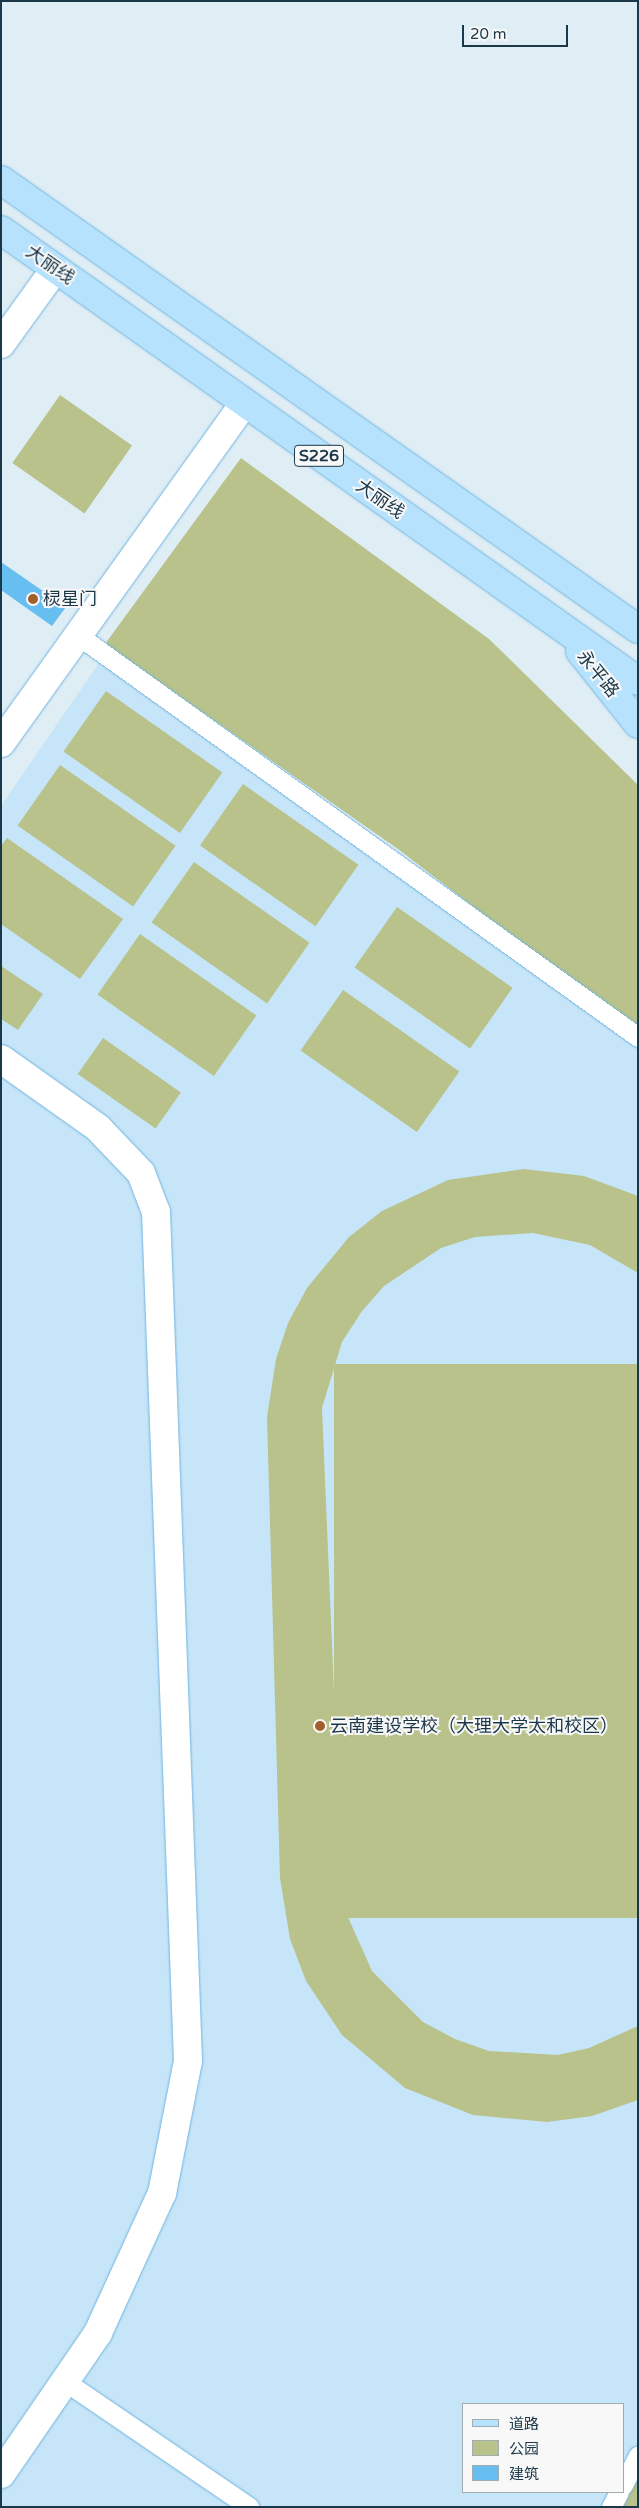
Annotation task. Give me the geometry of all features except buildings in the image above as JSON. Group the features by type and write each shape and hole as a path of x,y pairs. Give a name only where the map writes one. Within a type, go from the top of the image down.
{"main road":[{"name":"S226","path":"1,180 638,629"},
{"name":"大丽线","path":"1,230 244,404 638,681"},
{"name":"S226","path":"604,606 638,650"},
{"name":"永平路","path":"558,624 638,724"}],"street":[{"path":"1,344 55,269"},
{"path":"1,743 244,404"},
{"path":"1,1059 98,1128 140,1173 156,1212 188,2061 162,2193 98,2333 1,2474"}],"lane":[{"path":"79,636 638,1037"},
{"path":"66,2382 249,2507"},
{"path":"624,2483 638,2456"},
{"path":"611,2507 618,2493"}],"shaded area":[{"name":"云南建设学校（大理大学太和校区）","path":"103,657 638,1047 638,2507 1,2507 1,806"}],"green space":[{"path":"60,395 132,445 84,513 12,463"},
{"path":"241,458 489,639 638,785 638,1033 398,849 105,644"},
{"path":"106,691 222,772 180,833 64,752"},
{"path":"60,765 176,846 133,906 18,826"},
{"path":"243,784 359,865 315,926 200,845"},
{"path":"7,838 123,919 80,979 1,924 1,846"},
{"path":"194,862 310,943 267,1003 152,923"},
{"path":"397,907 513,988 470,1048 355,968"},
{"path":"140,934 256,1015 214,1076 98,995"},
{"path":"1,966 43,994 18,1030 1,1019"},
{"path":"343,990 459,1071 417,1132 301,1051"},
{"path":"103,1038 181,1092 156,1129 78,1074"},
{"path":"524,1169 584,1176 638,1196 638,1273 590,1245 533,1233 475,1237 441,1248 384,1286 362,1311 342,1342 322,1408 343,1906 372,1971 423,2022 455,2039 489,2051 558,2055 589,2048 638,2026 638,2100 592,2116 547,2122 473,2115 405,2088 342,2035 306,1981 290,1939 280,1878 267,1417 276,1359 288,1323 307,1288 349,1237 382,1211 448,1180"},
{"path":"334,1364 638,1364 638,1918 334,1918"},
{"path":"638,2449 638,2507 613,2507 619,2493 624,2493 624,2481"}],"place":[{"name":"棂星门","path":"33,599"},
{"name":"云南建设学校（大理大学太和校区）","path":"320,1726"}]}
